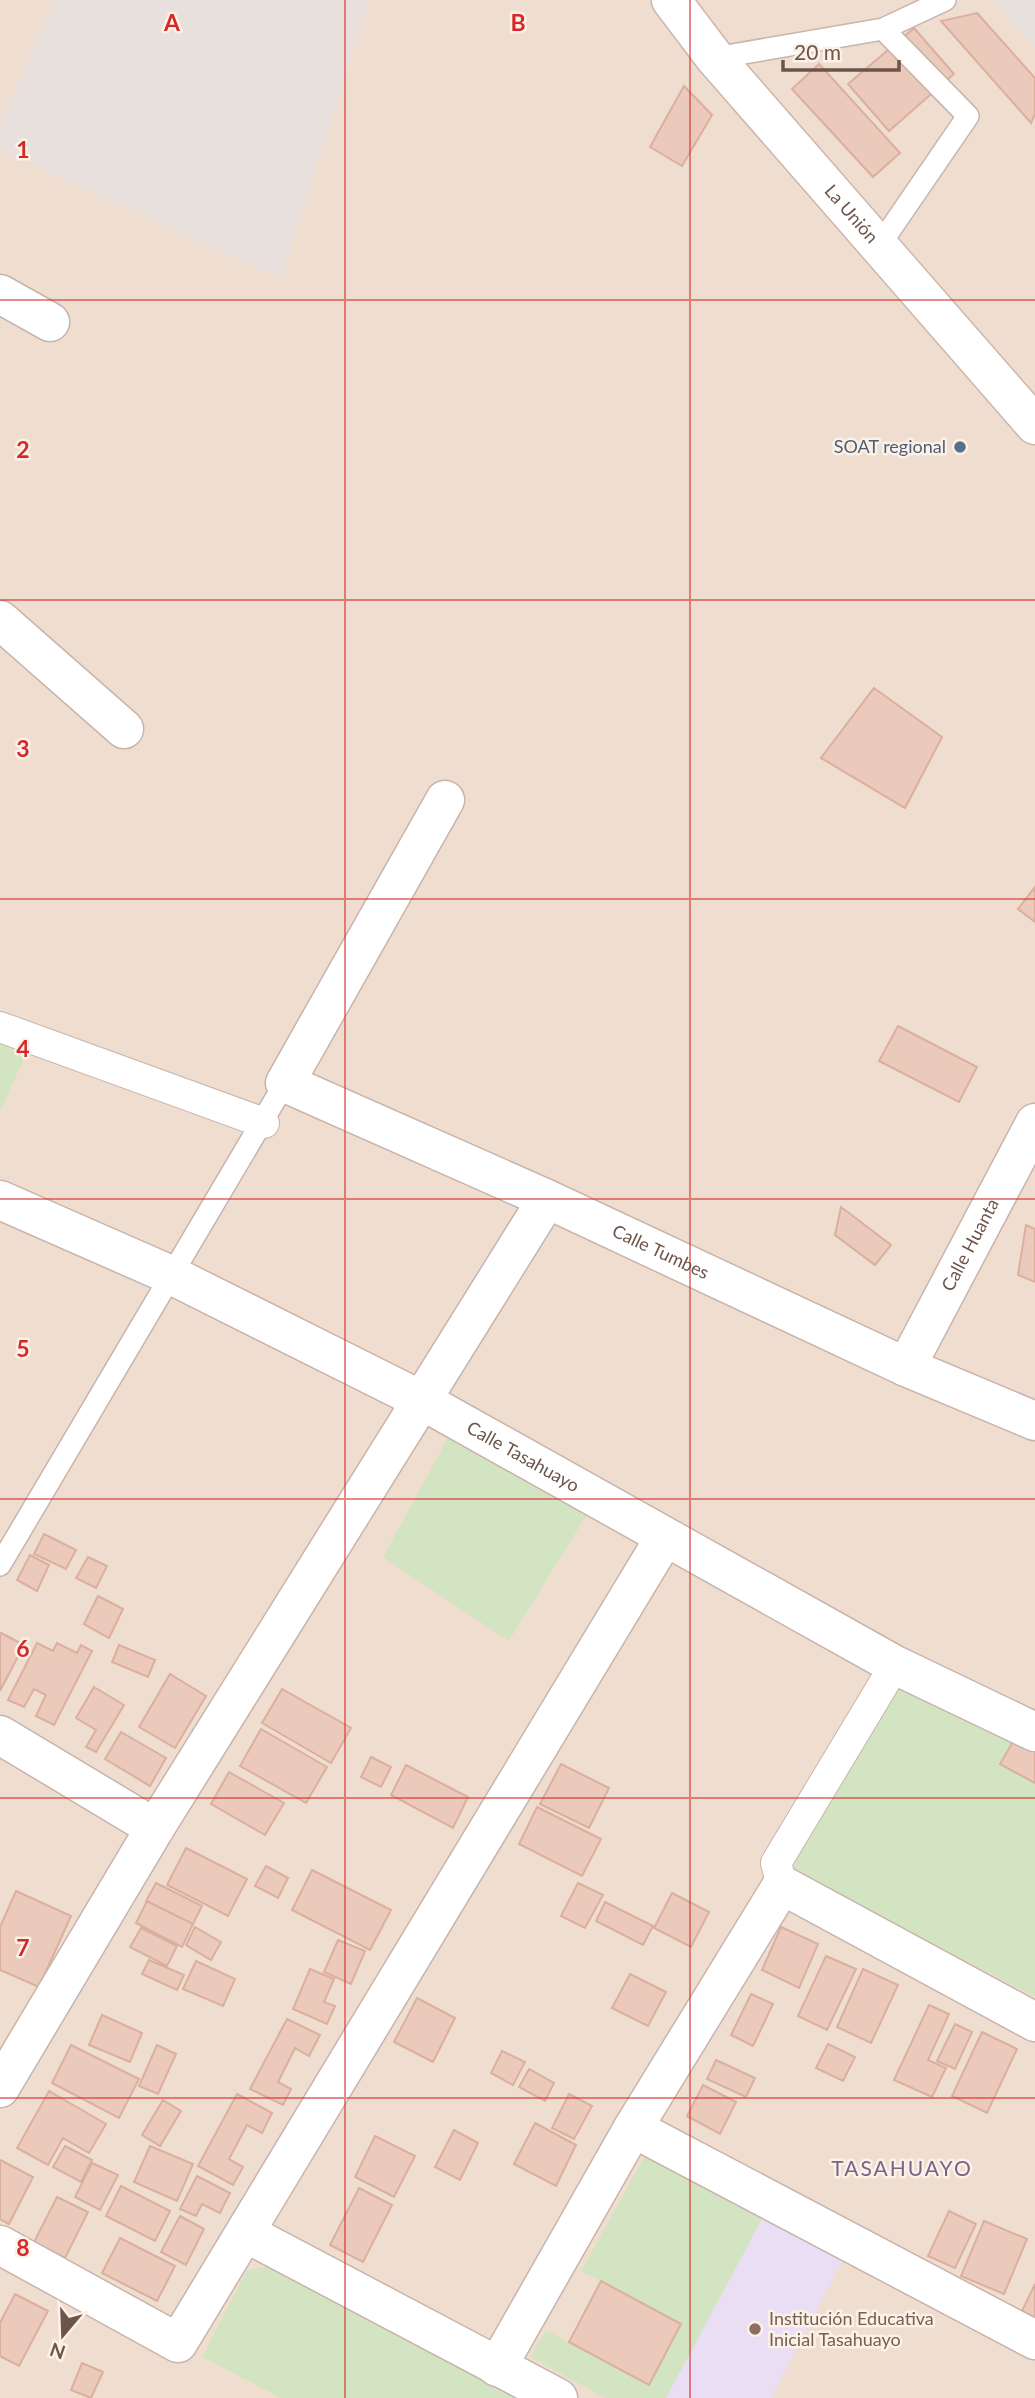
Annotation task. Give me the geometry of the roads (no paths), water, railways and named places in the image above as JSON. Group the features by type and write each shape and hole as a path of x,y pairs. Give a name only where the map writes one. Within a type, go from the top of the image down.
{"street":[{"name":"La Unión","path":"671,0 715,58 1035,425"},
{"path":"0,294 50,322"},
{"path":"0,620 124,729"},
{"path":"285,1083 445,800"},
{"path":"0,1027 264,1123"},
{"name":"Calle Tumbes","path":"285,1083 547,1199 906,1367 1035,1421"},
{"name":"Calle Huanta","path":"906,1367 1035,1123"},
{"path":"0,2088 155,1828 547,1199"},
{"name":"Calle Tasahuayo","path":"0,1200 173,1276 423,1401 895,1665 1035,1732"},
{"path":"0,2245 178,2343 665,1537"},
{"path":"895,1665 776,1863 782,1885 1035,2022"},
{"path":"0,1735 155,1828"},
{"path":"497,2367 633,2128 782,1885"},
{"path":"633,2128 1035,2340"},
{"path":"246,2233 558,2398"}],"lane":[{"path":"715,58 883,29 945,0"},
{"path":"879,246 968,116 883,29"},
{"path":"0,1565 264,1123 285,1083"}],"place":[{"name":"SOAT regional","path":"960,447"},
{"name":"Institución Educativa Inicial Tasahuayo","path":"755,2329"}],"district":[{"name":"TASAHUAYO","path":"902,2169"}]}
